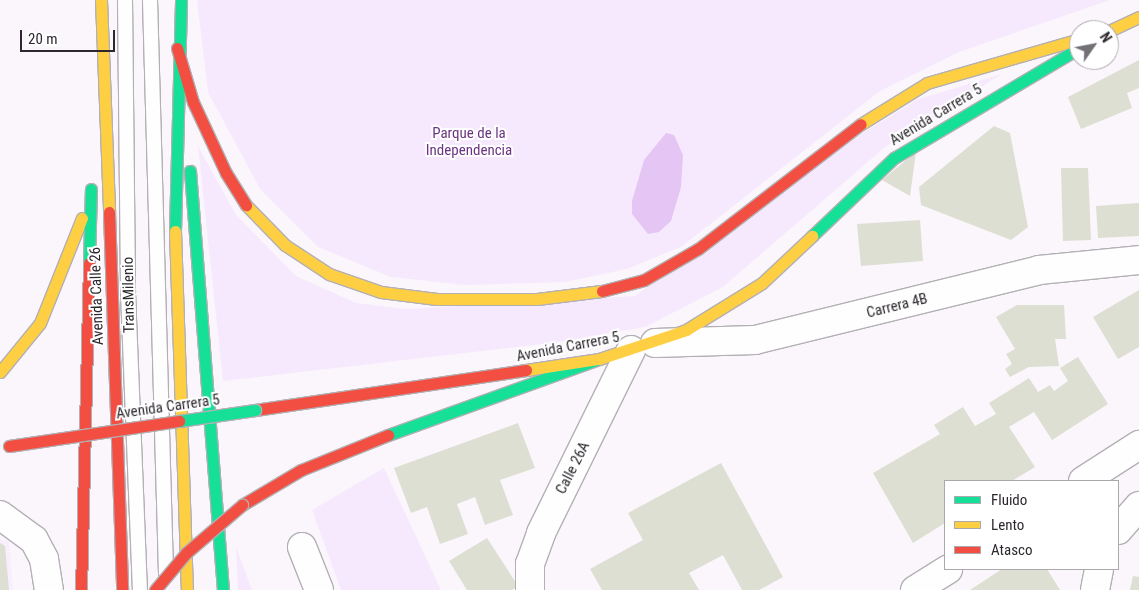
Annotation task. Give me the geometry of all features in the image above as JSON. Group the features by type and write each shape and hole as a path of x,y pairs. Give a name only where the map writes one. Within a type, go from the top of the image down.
{"main road":[{"name":"Avenida Calle 26","path":"93,146 100,0"},
{"name":"Avenida Calle 26","path":"100,0 122,590"},
{"path":"180,0 177,48 173,284 187,590"},
{"path":"1119,26 1139,17"},
{"path":"177,48 193,102 226,173 248,207 284,245 329,274 381,292 437,299 537,298 599,292 644,280 698,249 881,108 927,83 1069,42"},
{"path":"177,48 202,283 223,590"},
{"name":"Avenida Carrera 5","path":"5,447 600,359 642,346 718,313 762,283 894,158 1069,54"},
{"name":"Avenida Calle 26","path":"0,372 23,348 57,288 91,180 81,590"},
{"path":"155,590 186,553 242,505 300,470 351,448 600,359"}],"street":[{"name":"Carrera 4B","path":"642,346 755,340 1039,270 1139,260"},
{"name":"Calle 26A","path":"530,590 530,564 541,533 642,346"},
{"path":"1086,480 1139,446"},
{"path":"1119,529 1139,506"},
{"path":"10,520 44,559 48,590"},
{"path":"302,548 319,590"},
{"path":"915,590 946,570"},
{"path":"1095,590 1099,570"}],"lane":[{"name":"TransMilenio","path":"125,0 128,292 140,590"},
{"name":"TransMilenio","path":"150,0 166,590"}],"shaded area":[{"path":"666,133 674,135 683,155 681,187 671,221 659,232 648,234 632,214 632,201 644,160"},
{"path":"0,540 9,540 13,590 0,590"}],"green space":[{"name":"Parque de la Independencia","path":"197,0 1110,0 959,52 880,91 681,247 627,269 565,282 465,285 391,277 318,247 260,189 208,92"},
{"path":"1002,74 884,148 723,287 645,327 551,343 223,381 198,146 236,215 296,276 356,303 406,309 635,296 837,149 918,99"},
{"path":"384,468 441,590 341,590 312,510"},
{"path":"236,547 252,590 238,590"}],"building":[{"path":"1139,60 1139,88 1127,93 1132,108 1081,129 1068,97"},
{"path":"994,126 1010,133 1028,227 1011,240 921,205 919,187"},
{"path":"916,152 910,196 882,180"},
{"path":"1061,168 1088,168 1091,240 1063,241"},
{"path":"1139,203 1139,236 1098,238 1096,206"},
{"path":"920,220 923,261 861,266 857,224"},
{"path":"1139,290 1139,347 1118,359 1093,317"},
{"path":"1017,305 1064,305 1066,339 1055,339 1059,366 1029,367 1010,377 1005,369 1012,364 1006,354 1015,349 996,317"},
{"path":"1078,357 1108,404 1052,440 1034,412 1009,427 1035,467 1014,480 944,480 944,524 913,543 873,473 940,434 934,425 963,407 975,426 996,414 989,403 1029,378 1038,392 1050,385 1054,391 1068,381 1060,368"},
{"path":"518,423 535,468 500,480 513,515 485,525 475,497 457,504 468,534 440,544 427,507 411,513 394,468"},
{"path":"721,463 783,577 759,590 742,590 723,555 689,573 699,590 602,590 590,569 643,540 628,513"},
{"path":"487,538 518,586 512,590 467,590 449,561"},
{"path":"0,543 5,546 9,590 0,590"},
{"path":"1000,570 1048,570 1060,590 970,590"},
{"path":"1133,576 1139,577 1139,590 1130,590"}],"traffic: fast":[{"path":"175,231 181,0"},
{"path":"812,236 894,158 1069,54"},
{"path":"190,171 223,590"},
{"path":"89,263 91,189"},
{"path":"388,435 599,359"},
{"path":"179,421 255,410"}],"traffic: slow":[{"path":"101,0 109,212"},
{"path":"1119,26 1139,17"},
{"path":"861,124 927,83 1069,42"},
{"path":"246,205 285,245 329,274 381,292 437,299 537,299 602,291"},
{"path":"0,372 40,323 82,218"},
{"path":"175,231 187,590"},
{"path":"526,370 599,359 686,330 762,283 812,236"}],"traffic: jam":[{"path":"177,48 193,102 226,173 246,205"},
{"path":"602,291 644,280 698,249 861,124"},
{"path":"109,212 122,590"},
{"path":"81,590 89,263"},
{"path":"255,410 526,370"},
{"path":"9,446 179,421"},
{"path":"242,505 301,470 388,435"},
{"path":"155,590 186,553 242,505"}]}
